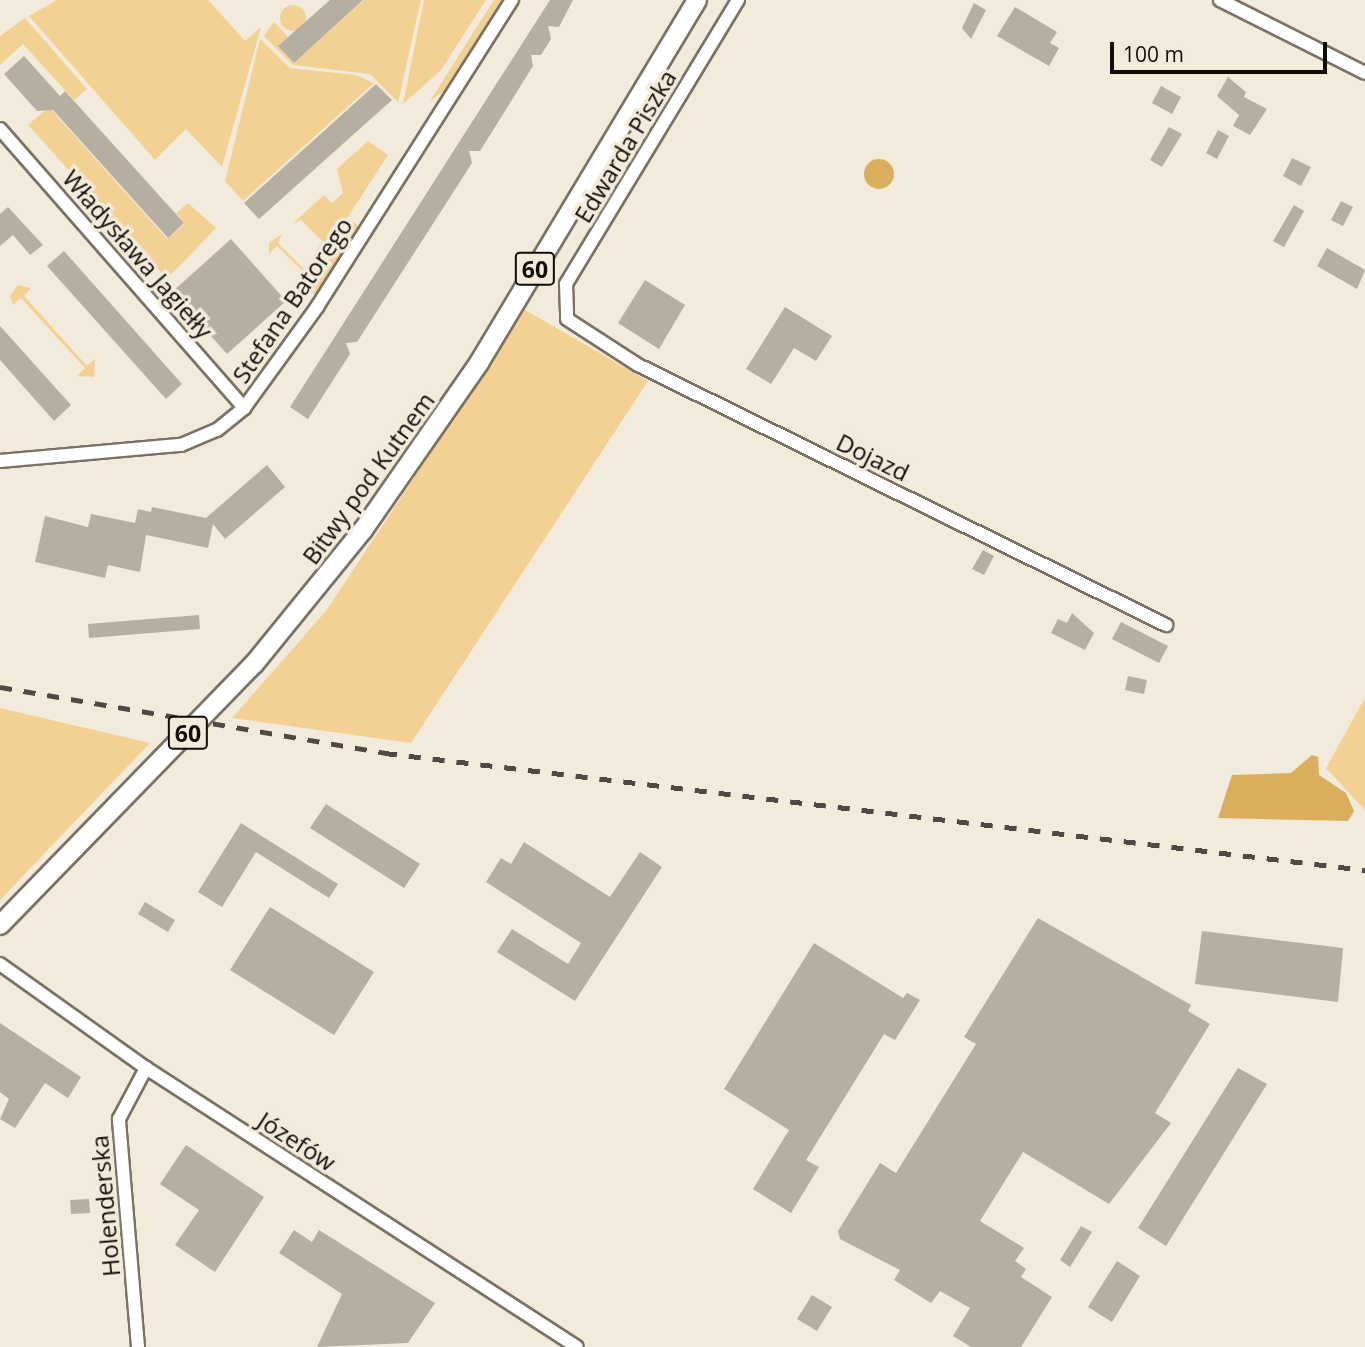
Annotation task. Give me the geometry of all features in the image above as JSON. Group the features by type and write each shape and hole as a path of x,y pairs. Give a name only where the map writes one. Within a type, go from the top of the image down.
{"main road":[{"name":"Bitwy pod Kutnem","path":"0,925 254,664 363,530 447,414 697,0"}],"street":[{"name":"Stefana Batorego","path":"0,461 181,445 217,430 244,408 317,307 512,0"},
{"name":"Edwarda Piszka","path":"567,319 562,304 566,284 738,0"},
{"path":"1220,0 1365,73"},
{"name":"Władysława Jagiełły","path":"0,128 244,408"},
{"name":"Dojazd","path":"567,319 638,365 1166,625"},
{"name":"Józefów","path":"0,964 146,1068 577,1347"},
{"name":"Holenderska","path":"138,1347 119,1119 146,1068"}],"shaded area":[{"path":"57,0 208,0 245,41 261,27 222,167 186,129 155,160 29,16"},
{"path":"364,0 421,0 398,102 370,74 293,65 264,36 274,22 288,37 278,46 294,63"},
{"path":"424,0 486,0 441,70 403,104"},
{"path":"494,0 503,0 448,88 430,101"},
{"path":"293,5 302,9 306,18 302,27 293,31 284,27 280,18 284,9"},
{"path":"25,18 87,89 74,100 23,44 0,65 0,36"},
{"path":"260,39 290,68 356,75 374,83 243,201 225,181"},
{"path":"49,107 167,239 185,224 176,213 188,203 216,228 167,279 28,125"},
{"path":"368,141 388,155 309,277 277,246 269,254 269,243 282,234 278,243 305,270 321,255 316,250 323,242 301,220 292,224 324,195 332,203 343,193 337,169"},
{"path":"879,159 890,163 894,174 890,185 879,189 868,185 864,174 868,163"},
{"path":"354,221 359,228 316,294 308,292"},
{"path":"18,285 31,288 24,296 87,366 95,359 94,377 77,376 85,368 21,298 13,305 10,296"},
{"path":"525,310 648,381 411,743 232,718 326,611"},
{"path":"1365,698 1365,810 1326,768"},
{"path":"0,708 150,743 0,900"},
{"path":"1312,755 1318,757 1319,775 1346,793 1354,811 1348,821 1218,818 1232,775 1291,773"}],"building":[{"path":"330,0 363,0 294,63 278,46"},
{"path":"550,0 573,0 559,27 548,26 551,39 541,55 531,55 533,66 480,151 469,151 472,163 357,342 346,343 350,354 308,419 290,407"},
{"path":"974,3 986,10 971,39 962,28"},
{"path":"1015,7 1057,32 1050,43 1059,48 1049,66 997,36"},
{"path":"24,56 60,96 65,91 184,223 168,238 53,110 37,111 4,74"},
{"path":"1228,77 1246,92 1244,97 1267,109 1250,135 1233,126 1239,115 1217,96"},
{"path":"376,84 392,100 259,219 244,203"},
{"path":"1161,86 1181,97 1172,114 1152,103"},
{"path":"1169,127 1182,134 1162,167 1150,160"},
{"path":"1218,130 1229,136 1217,159 1206,153"},
{"path":"1292,158 1311,167 1301,186 1283,176"},
{"path":"1341,201 1353,207 1343,226 1331,220"},
{"path":"1294,205 1304,211 1284,247 1273,241"},
{"path":"8,207 43,245 30,255 13,235 0,246 0,214"},
{"path":"231,239 286,301 227,354 172,292"},
{"path":"1327,248 1365,270 1357,289 1317,266"},
{"path":"64,251 182,384 166,399 47,266"},
{"path":"645,280 685,305 659,349 618,323"},
{"path":"785,307 832,336 816,361 794,348 771,384 746,369"},
{"path":"0,326 71,405 54,421 0,360"},
{"path":"267,465 285,487 225,539 213,524 208,548 146,535 140,572 108,565 105,578 35,562 45,516 88,527 91,514 135,523 138,509 151,512 152,507 206,518"},
{"path":"983,550 994,556 984,575 972,569"},
{"path":"1072,613 1094,633 1085,650 1051,633 1058,619 1067,623"},
{"path":"199,615 200,629 89,638 88,624"},
{"path":"1121,622 1168,646 1159,663 1112,639"},
{"path":"1128,676 1147,680 1144,694 1125,690"},
{"path":"326,804 420,864 404,888 310,828"},
{"path":"241,823 338,884 329,898 256,852 222,907 198,892"},
{"path":"524,842 610,897 640,852 662,867 575,1001 497,952 512,929 568,964 581,943 486,882 501,858 511,864"},
{"path":"145,902 175,920 168,932 138,914"},
{"path":"270,907 374,972 334,1035 230,970"},
{"path":"1038,918 1191,1005 1188,1011 1210,1024 1155,1113 1171,1123 1109,1204 1023,1152 980,1221 1024,1248 1015,1261 1026,1269 1021,1277 1052,1297 1021,1347 971,1347 953,1336 970,1308 940,1291 931,1303 894,1280 900,1270 840,1239 838,1231 880,1163 896,1173 976,1044 964,1037"},
{"path":"1202,931 1343,948 1338,1002 1195,984"},
{"path":"814,943 903,998 907,993 920,1000 895,1040 884,1034 806,1160 819,1167 791,1213 753,1189 789,1130 724,1089"},
{"path":"0,1023 81,1077 68,1098 45,1083 15,1128 0,1119 9,1099 0,1092"},
{"path":"1238,1068 1267,1084 1166,1246 1138,1228"},
{"path":"186,1145 264,1197 215,1272 175,1245 199,1210 160,1184"},
{"path":"89,1199 90,1213 71,1214 70,1200"},
{"path":"1081,1226 1092,1232 1070,1267 1060,1260"},
{"path":"294,1230 312,1242 319,1230 435,1303 408,1343 317,1347 342,1294 279,1253"},
{"path":"1117,1261 1140,1276 1112,1322 1088,1307"},
{"path":"812,1295 832,1307 817,1331 797,1319"}],"railway":[{"path":"0,687 385,753 1365,870"}]}
